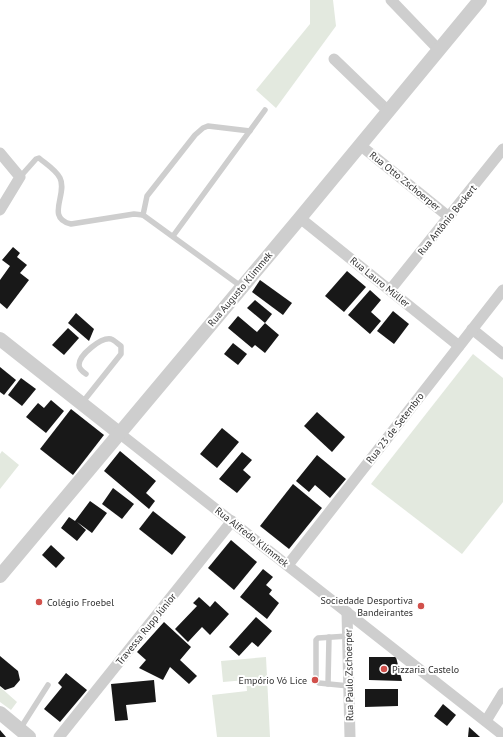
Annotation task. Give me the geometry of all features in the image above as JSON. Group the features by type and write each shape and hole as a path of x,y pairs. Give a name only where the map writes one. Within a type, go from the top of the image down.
{"street":[{"path":"391,0 439,50"},
{"name":"Rua Augusto Klimmek","path":"0,576 300,218 480,0"},
{"path":"334,59 388,111"},
{"name":"Rua Otto Zschoerper","path":"360,145 449,217"},
{"name":"Rua Antônio Beckert","path":"390,290 503,149"},
{"path":"0,153 20,177 0,210"},
{"name":"Rua Lauro Müller","path":"300,218 459,346"},
{"name":"Rua 23 de Setembro","path":"288,565 503,290"},
{"path":"472,329 503,354"},
{"name":"Rua Alfredo Klimmek","path":"0,339 503,735"},
{"name":"Travessa Rupp Júnior","path":"59,737 232,522"},
{"name":"Rua Paulo Zschoerper","path":"347,612 350,737"},
{"path":"486,721 503,693"},
{"path":"0,713 24,733"}],"lane":[{"path":"173,236 265,110"},
{"path":"143,215 146,196 203,128 208,126 250,131"},
{"path":"20,177 37,158 57,174 60,179 62,186 58,212 60,219 65,223 71,224 134,214 143,215 242,287"},
{"path":"82,403 121,354 121,346 112,339 106,339 93,344 79,364 79,368 86,374"},
{"path":"348,636 318,638 315,642 316,680 319,683 349,686"},
{"path":"328,684 329,638"},
{"path":"24,733 48,685"}],"shaded area":[{"path":"310,0 333,0 336,26 276,108 256,90 310,24"},
{"path":"473,354 503,378 503,502 462,554 371,484"},
{"path":"2,451 19,465 0,489 0,454"},
{"path":"266,657 270,737 217,737 212,695 247,691 246,680 223,682 221,661"},
{"path":"0,687 17,702 11,710 0,702"}],"building":[{"path":"13,247 20,253 17,257 27,265 20,273 29,280 7,309 0,303 0,280 10,266 2,260"},
{"path":"347,271 366,287 344,312 325,296"},
{"path":"260,280 292,303 283,315 252,292"},
{"path":"370,290 381,300 371,312 381,321 370,334 348,315"},
{"path":"255,300 272,314 265,323 247,308"},
{"path":"393,311 409,324 394,344 377,331"},
{"path":"76,313 94,329 89,341 68,323"},
{"path":"238,316 257,332 265,323 279,335 265,353 255,345 252,348 228,328"},
{"path":"68,328 79,338 64,355 52,345"},
{"path":"233,343 247,354 238,365 224,354"},
{"path":"0,367 16,380 4,395 0,392"},
{"path":"21,378 36,389 22,406 8,395"},
{"path":"51,400 64,411 46,433 26,417 38,403 44,408"},
{"path":"71,409 104,435 73,475 40,449"},
{"path":"317,412 345,437 332,452 304,426"},
{"path":"222,428 239,442 217,468 200,454"},
{"path":"120,451 156,481 146,493 155,501 149,509 104,471"},
{"path":"242,452 252,460 243,470 251,477 237,493 219,479"},
{"path":"317,455 346,479 330,498 315,485 309,492 296,481"},
{"path":"293,484 322,508 289,549 260,526"},
{"path":"113,488 134,504 122,519 102,504"},
{"path":"90,501 107,513 92,533 77,522 86,530 77,541 61,528 69,517 75,521"},
{"path":"153,511 186,537 172,555 139,529"},
{"path":"231,540 257,562 234,590 208,568"},
{"path":"51,545 65,558 56,568 42,555"},
{"path":"263,569 273,577 266,585 272,590 269,594 279,603 267,619 240,597"},
{"path":"199,597 210,607 215,601 229,614 210,635 202,627 188,642 175,629 197,606 193,603"},
{"path":"256,617 272,631 258,647 252,642 239,656 229,647"},
{"path":"164,622 191,647 180,660 197,676 189,684 170,667 163,680 139,668 146,660 137,652"},
{"path":"0,656 18,671 20,680 14,687 5,690 0,686"},
{"name":"Pizzaria Castelo","path":"369,657 396,657 402,681 369,680"},
{"path":"66,673 87,690 60,722 44,709 62,687 58,683"},
{"path":"154,680 156,702 126,705 128,720 115,721 111,684"},
{"path":"365,689 398,689 398,706 365,707"},
{"path":"443,704 456,715 447,726 434,716"},
{"path":"469,727 480,737 468,737"},
{"path":"0,730 6,737 0,737"}],"place":[{"name":"Colégio Froebel","path":"39,602"},
{"name":"Sociedade Desportiva Bandeirantes","path":"421,606"},
{"name":"Pizzaria Castelo","path":"384,669"},
{"name":"Empório Vó Lice","path":"315,680"}]}
